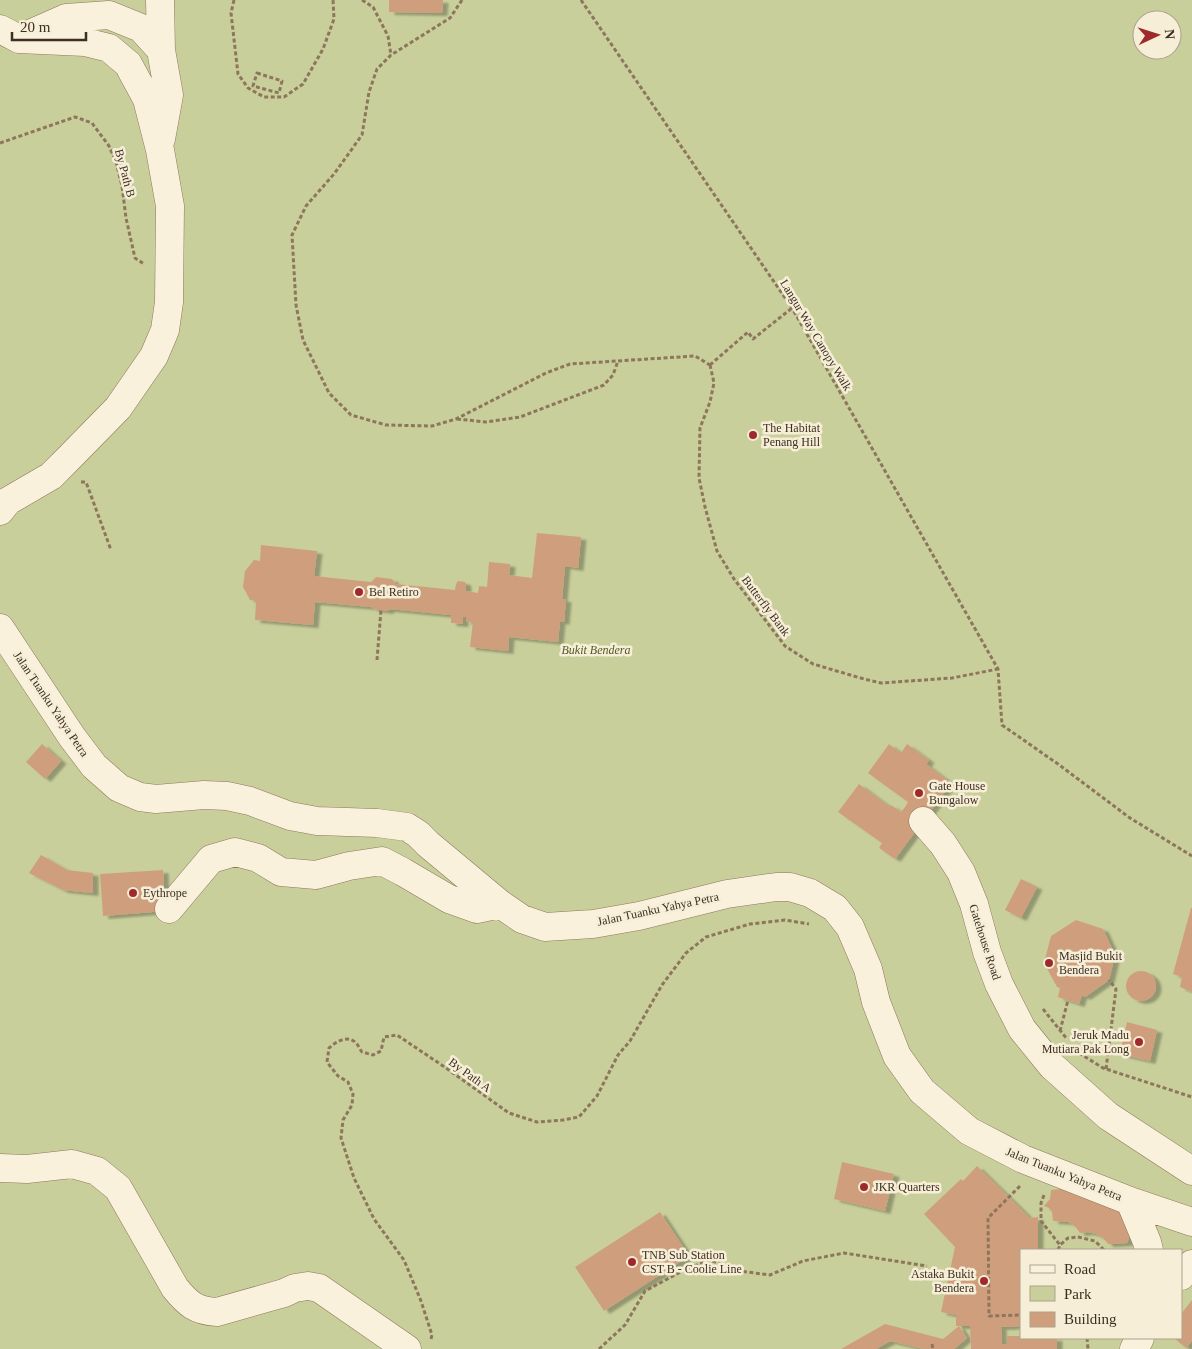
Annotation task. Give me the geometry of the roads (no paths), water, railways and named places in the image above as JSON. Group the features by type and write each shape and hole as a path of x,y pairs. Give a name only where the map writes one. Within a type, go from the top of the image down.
{"street":[{"path":"160,0 161,50 169,95 160,150"},
{"path":"10,34 66,18 109,16 141,28 161,50"},
{"path":"0,511 8,501 51,476 118,408 154,356 165,330 169,282 170,206 160,150 147,99 128,64 109,48 85,42 10,34"},
{"name":"Jalan Tuanku Yahya Petra","path":"0,628 72,737 94,766 119,788 140,797 156,799 204,795 227,796 250,801 290,816 317,821 377,823 407,827 418,834 500,904 522,919 545,927 593,924 630,918 727,894 776,887 790,887 810,893 835,908 850,927 868,969 876,1002 897,1056 922,1091 969,1131 1023,1159 1130,1201 1192,1222"},
{"name":"Gatehouse Road","path":"923,821 943,844 961,872 974,904 987,952 999,984 1022,1029 1052,1066 1108,1116 1192,1170"},
{"path":"169,909 211,859 235,852 258,858 281,872 316,875 349,866 382,861 449,899 477,909 500,904"},
{"path":"0,1168 27,1169 72,1164 97,1171 118,1188 175,1288 185,1300 197,1308 207,1312 217,1312 284,1293 295,1288 308,1286 318,1288 419,1345"},
{"path":"1130,1201 1149,1249"},
{"path":"1182,1275 1192,1264"}],"place":[{"name":"The Habitat Penang Hill","path":"753,435"},
{"name":"Bel Retiro","path":"359,592"},
{"name":"Gate House Bungalow","path":"919,793"},
{"name":"Eythrope","path":"133,893"},
{"name":"Masjid Bukit Bendera","path":"1049,963"},
{"name":"Jeruk Madu Mutiara Pak Long","path":"1139,1042"},
{"name":"JKR Quarters","path":"864,1187"},
{"name":"TNB Sub Station CST B - Coolie Line","path":"632,1262"},
{"name":"Astaka Bukit Bendera","path":"984,1281"}],"park label":[{"name":"Bukit Bendera","path":"596,650"}]}
